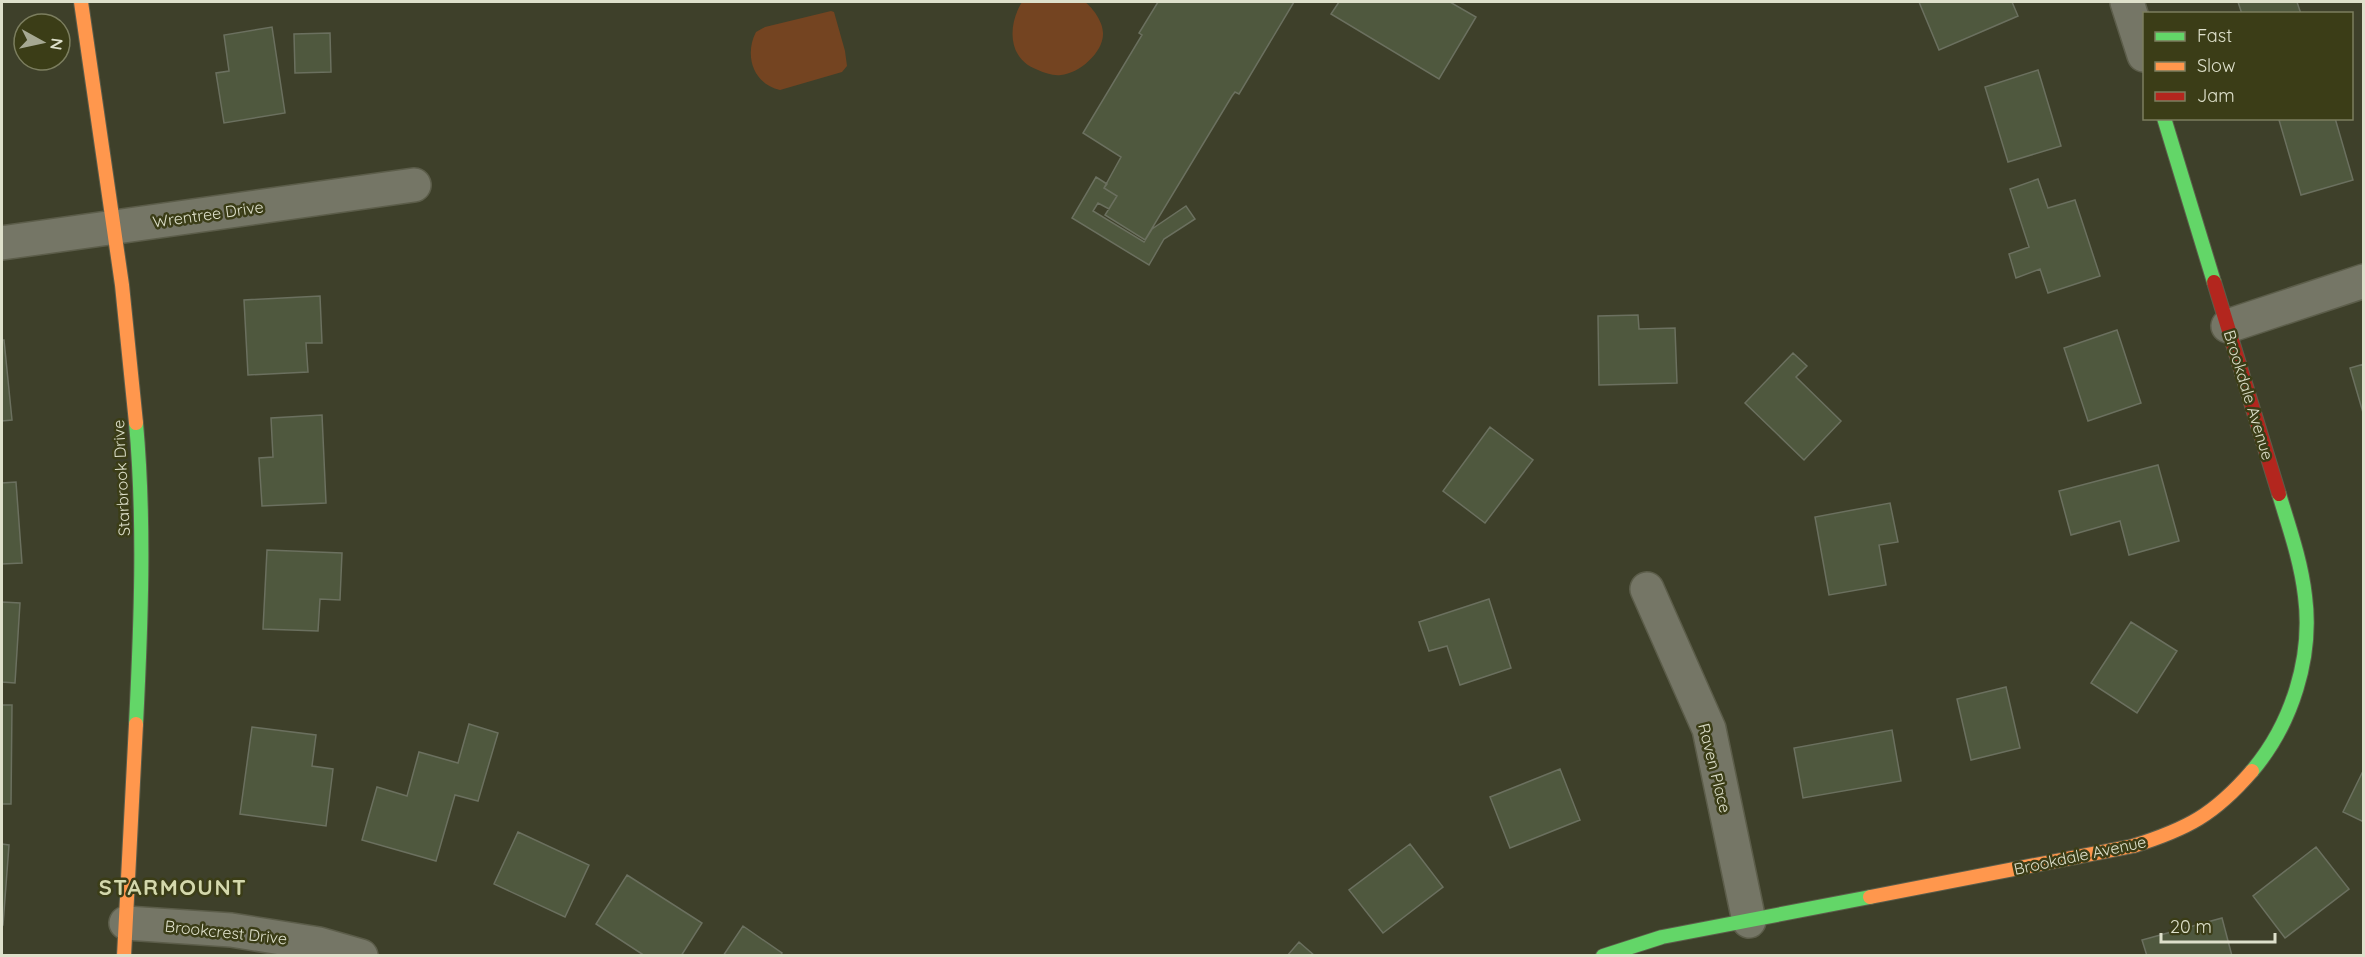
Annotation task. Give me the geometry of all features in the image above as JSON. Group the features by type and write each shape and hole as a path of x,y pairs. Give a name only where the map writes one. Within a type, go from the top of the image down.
{"street":[{"name":"Starbrook Drive","path":"81,2 122,285 140,469 142,604 124,956"},
{"path":"2127,2 2143,49"},
{"name":"Brookdale Avenue","path":"1603,956 1662,937 2133,846 2180,830 2222,802 2259,761 2286,718 2295,694 2306,633 2307,607 2298,556 2165,120"},
{"name":"Wrentree Drive","path":"2,243 414,185"},
{"path":"2228,326 2364,281"},
{"name":"Raven Place","path":"1647,589 1709,729 1749,921"},
{"name":"Brookcrest Drive","path":"126,923 231,930 319,944 361,956"}],"shaded area":[{"path":"1022,2 1085,2 1097,16 1103,29 1102,40 1095,54 1089,61 1068,74 1046,73 1028,65 1021,59 1013,41 1014,21"},
{"path":"834,12 845,51 847,66 842,72 780,90 763,82 757,75 751,59 752,41 756,32 765,27"}],"building":[{"path":"1158,2 1294,2 1239,94 1235,92 1232,96 1145,240 1105,215 1117,196 1104,188 1121,157 1083,133 1142,35 1139,33"},
{"path":"1339,2 1450,2 1476,17 1439,79 1331,14"},
{"path":"1919,2 2012,2 2018,16 1939,50"},
{"path":"2238,2 2297,2 2300,12 2241,12"},
{"path":"272,27 285,113 224,123 216,73 229,71 224,35"},
{"path":"330,33 331,72 295,73 294,34"},
{"path":"2038,70 2061,146 2008,162 1985,87"},
{"path":"2279,120 2336,120 2353,180 2301,195"},
{"path":"1096,177 1107,184 1104,188 1117,196 1109,209 1098,203 1093,211 1144,242 1152,229 1186,206 1195,219 1164,239 1149,265 1072,218"},
{"path":"2038,179 2048,208 2075,200 2100,276 2048,293 2040,269 2016,278 2009,254 2029,247 2010,189"},
{"path":"320,296 322,343 306,343 308,372 248,375 244,300"},
{"path":"1638,315 1639,329 1675,328 1677,383 1599,385 1598,316"},
{"path":"2117,330 2141,403 2088,421 2064,348"},
{"path":"2,340 4,340 12,420 2,421"},
{"path":"1793,353 1807,366 1796,377 1841,421 1804,460 1745,403"},
{"path":"2364,364 2364,416 2350,368"},
{"path":"322,415 326,503 262,506 259,458 273,457 271,418"},
{"path":"1490,427 1533,460 1485,523 1443,491"},
{"path":"2158,465 2179,541 2129,555 2120,521 2071,535 2059,491"},
{"path":"16,482 22,563 2,564 2,483"},
{"path":"1890,503 1898,542 1879,545 1886,585 1829,595 1815,517"},
{"path":"267,550 342,553 340,600 320,599 318,631 263,629"},
{"path":"1489,599 1511,668 1460,685 1447,646 1429,651 1419,622"},
{"path":"2,602 20,603 15,683 2,682"},
{"path":"2131,622 2177,651 2137,713 2091,683"},
{"path":"2006,687 2020,748 1971,760 1957,699"},
{"path":"2,705 12,705 11,804 2,804"},
{"path":"469,724 498,733 478,801 455,795 436,861 362,840 377,787 407,796 419,752 458,763"},
{"path":"252,727 316,735 312,766 333,769 326,826 240,814"},
{"path":"1892,730 1901,781 1803,798 1794,748"},
{"path":"1560,769 1580,820 1510,848 1490,797"},
{"path":"2364,769 2364,822 2343,812"},
{"path":"518,832 589,865 565,917 494,884"},
{"path":"2,844 9,845 3,925 2,925"},
{"path":"1410,844 1443,887 1383,933 1349,890"},
{"path":"2316,847 2349,889 2285,938 2253,896"},
{"path":"627,875 702,923 681,956 645,956 596,924"},
{"path":"2222,918 2232,956 2147,956 2142,940"},
{"path":"743,926 782,953 780,956 723,956"},
{"path":"1299,942 1315,956 1287,956"}],"traffic: fast":[{"path":"2165,120 2214,282"},
{"path":"136,423 141,536 141,611 136,724"},
{"path":"2252,771 2266,752 2288,711 2296,689 2306,642 2307,619 2301,570 2279,494"},
{"path":"1603,956 1662,937 1870,897"}],"traffic: slow":[{"path":"81,2 122,285 136,423"},
{"path":"124,956 136,724"},
{"path":"1870,897 2133,846 2169,833 2198,819 2225,799 2252,771"}],"traffic: jam":[{"path":"2214,282 2279,494"}],"district":[{"name":"STARMOUNT","path":"173,887"}]}
